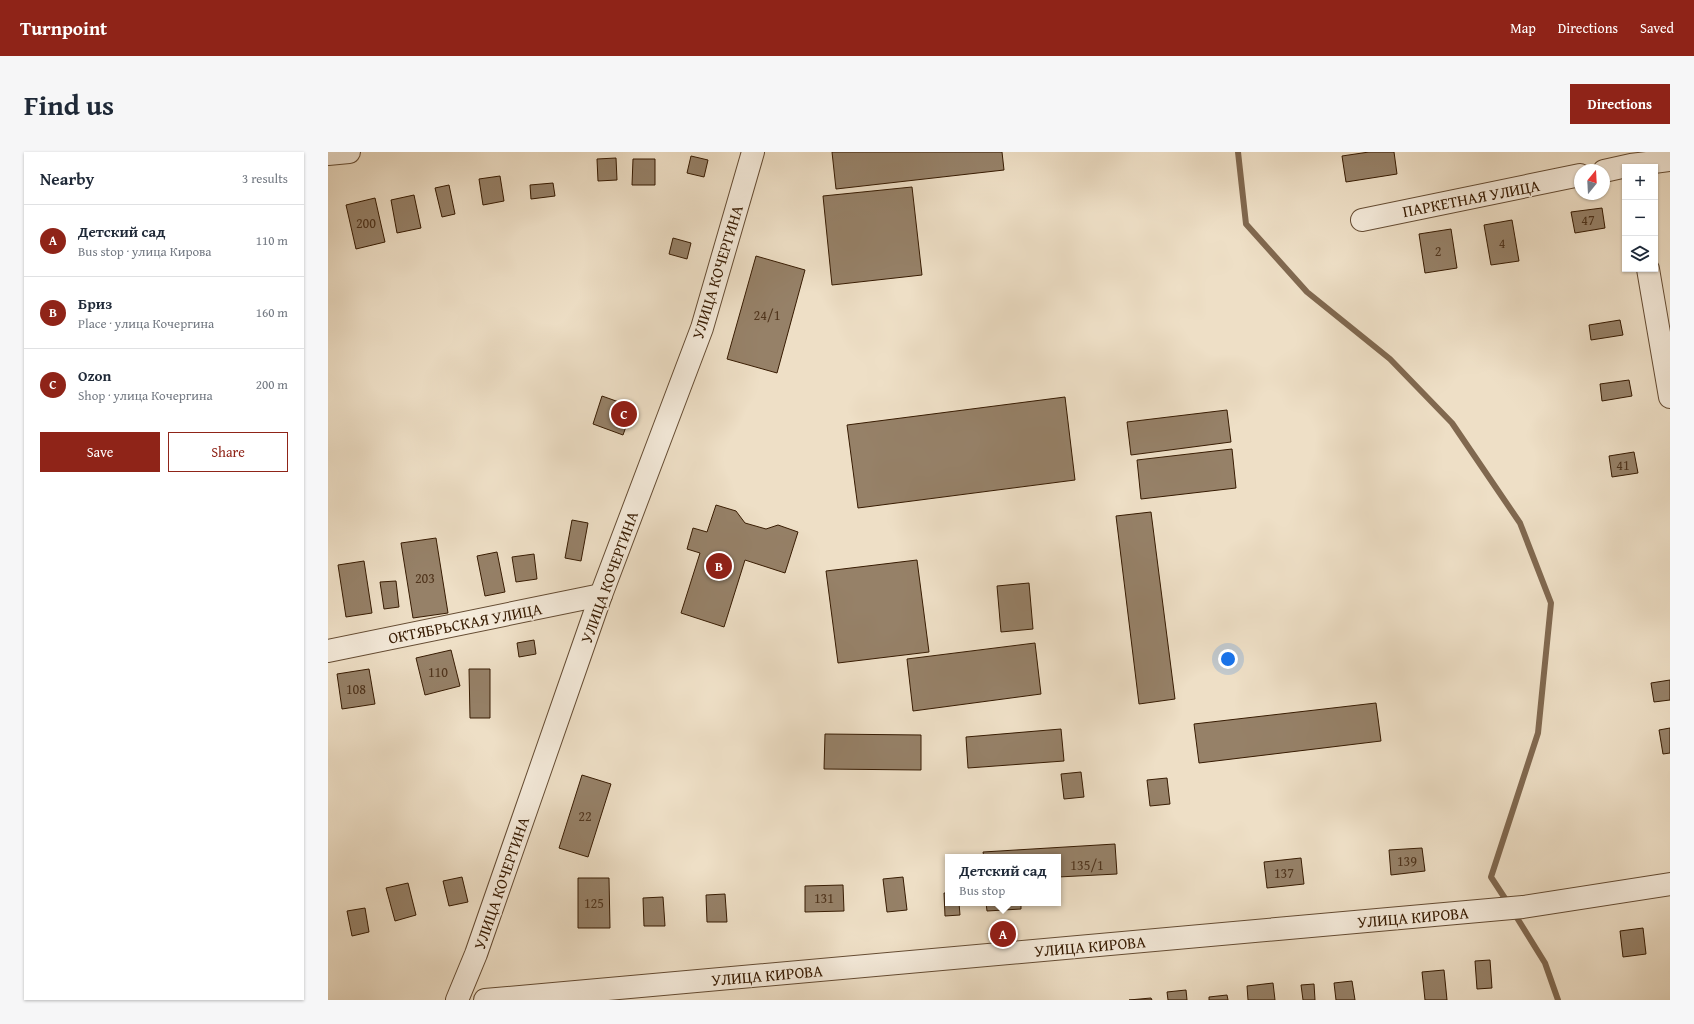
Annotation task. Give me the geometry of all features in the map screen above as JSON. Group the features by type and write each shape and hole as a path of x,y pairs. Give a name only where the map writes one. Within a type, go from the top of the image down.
{"street":[{"path":"328,154 349,152"},
{"name":"УЛИЦА КОЧЕРГИНА","path":"457,1000 476,954 601,595 702,328 753,152"},
{"path":"1610,169 1630,161 1670,160"},
{"name":"ПАРКЕТНАЯ УЛИЦА","path":"1362,220 1574,176"},
{"path":"1649,272 1670,397"},
{"name":"ОКТЯБРЬСКАЯ УЛИЦА","path":"328,650 601,595"},
{"name":"УЛИЦА КИРОВА","path":"485,1000 1524,907 1670,884"}],"building":[{"path":"832,152 1002,152 1004,170 836,189"},
{"path":"1369,152 1394,152 1397,174 1346,182 1342,156"},
{"path":"691,156 708,160 704,177 687,173"},
{"path":"616,158 617,180 598,181 597,159"},
{"path":"633,159 655,159 655,185 632,185"},
{"path":"500,176 504,201 483,205 479,179"},
{"path":"553,183 555,196 531,199 530,185"},
{"path":"449,185 455,214 442,217 435,188"},
{"path":"912,187 922,275 832,285 823,196"},
{"path":"414,195 421,228 397,233 391,200"},
{"path":"375,198 385,242 356,249 346,205"},
{"path":"1602,208 1605,228 1575,233 1571,212"},
{"path":"1512,220 1519,261 1491,265 1484,225"},
{"path":"1451,229 1457,268 1425,273 1419,234"},
{"path":"673,238 691,243 687,259 669,254"},
{"path":"756,256 805,270 777,373 727,359"},
{"path":"1620,320 1623,335 1591,340 1589,325"},
{"path":"1629,380 1632,396 1602,401 1600,384"},
{"path":"602,396 633,407 623,435 593,424"},
{"path":"1065,397 1075,480 858,508 847,425"},
{"path":"1227,410 1231,442 1131,455 1127,422"},
{"path":"1232,449 1236,488 1141,499 1137,460"},
{"path":"1634,452 1638,473 1612,477 1609,456"},
{"path":"716,505 736,511 745,523 766,529 778,525 798,532 785,573 745,560 724,627 681,613 700,553 687,549 693,528 707,532"},
{"path":"1151,512 1175,699 1139,704 1116,516"},
{"path":"572,520 588,523 581,561 565,558"},
{"path":"436,538 448,613 413,618 401,543"},
{"path":"497,552 505,592 485,596 477,556"},
{"path":"534,554 537,579 516,582 512,557"},
{"path":"917,560 929,652 838,663 826,571"},
{"path":"364,561 372,613 346,617 338,565"},
{"path":"396,581 399,607 384,609 380,582"},
{"path":"1029,583 1033,629 1001,632 997,586"},
{"path":"534,640 536,654 519,657 517,643"},
{"path":"1035,643 1041,694 913,711 907,659"},
{"path":"451,650 460,686 425,695 416,658"},
{"path":"369,669 375,704 342,709 337,674"},
{"path":"469,669 490,669 490,718 470,718"},
{"path":"1670,680 1670,700 1654,702 1651,683"},
{"path":"1376,703 1381,741 1199,763 1194,724"},
{"path":"1670,728 1670,753 1663,754 1659,730"},
{"path":"1061,729 1064,761 968,768 966,737"},
{"path":"825,734 921,735 921,770 824,769"},
{"path":"1081,772 1084,797 1064,799 1061,774"},
{"path":"582,775 611,784 588,857 559,848"},
{"path":"1167,778 1170,804 1150,806 1147,780"},
{"path":"1115,844 1117,874 1061,877 1061,854 983,854 983,852"},
{"path":"1422,848 1425,871 1391,875 1389,850"},
{"path":"1301,858 1304,884 1267,888 1264,862"},
{"path":"462,877 468,902 449,906 443,881"},
{"path":"903,877 907,910 887,912 883,879"},
{"path":"578,878 609,878 610,928 578,928"},
{"path":"408,883 416,915 395,921 386,888"},
{"path":"843,885 844,911 805,912 805,886"},
{"path":"944,893 945,906 959,906 960,915 945,916"},
{"path":"725,894 727,922 707,922 706,895"},
{"path":"663,897 665,926 644,926 643,898"},
{"path":"986,906 1021,906 1021,909 987,911"},
{"path":"365,908 369,932 352,936 347,911"},
{"path":"1643,928 1646,954 1623,957 1620,931"},
{"path":"1490,960 1492,988 1477,989 1475,961"},
{"path":"1444,970 1447,1000 1425,1000 1422,972"},
{"path":"1352,981 1355,1000 1336,1000 1334,983"},
{"path":"1273,983 1275,1000 1248,1000 1247,986"},
{"path":"1314,984 1315,1000 1303,1000 1301,985"},
{"path":"1186,990 1187,1000 1168,1000 1167,992"},
{"path":"1227,995 1228,1000 1209,1000 1209,997"},
{"path":"1151,998 1152,1000 1129,1000"}],"waterway":[{"path":"1238,152 1246,224 1307,292 1390,359 1452,423 1520,523 1551,603 1538,733 1491,877 1508,903"},
{"path":"1514,913 1545,963 1558,1000"}],"place":[{"name":"Ozon","path":"624,414"},
{"name":"Бриз","path":"719,566"},
{"name":"Детский сад","path":"1003,934"}]}
